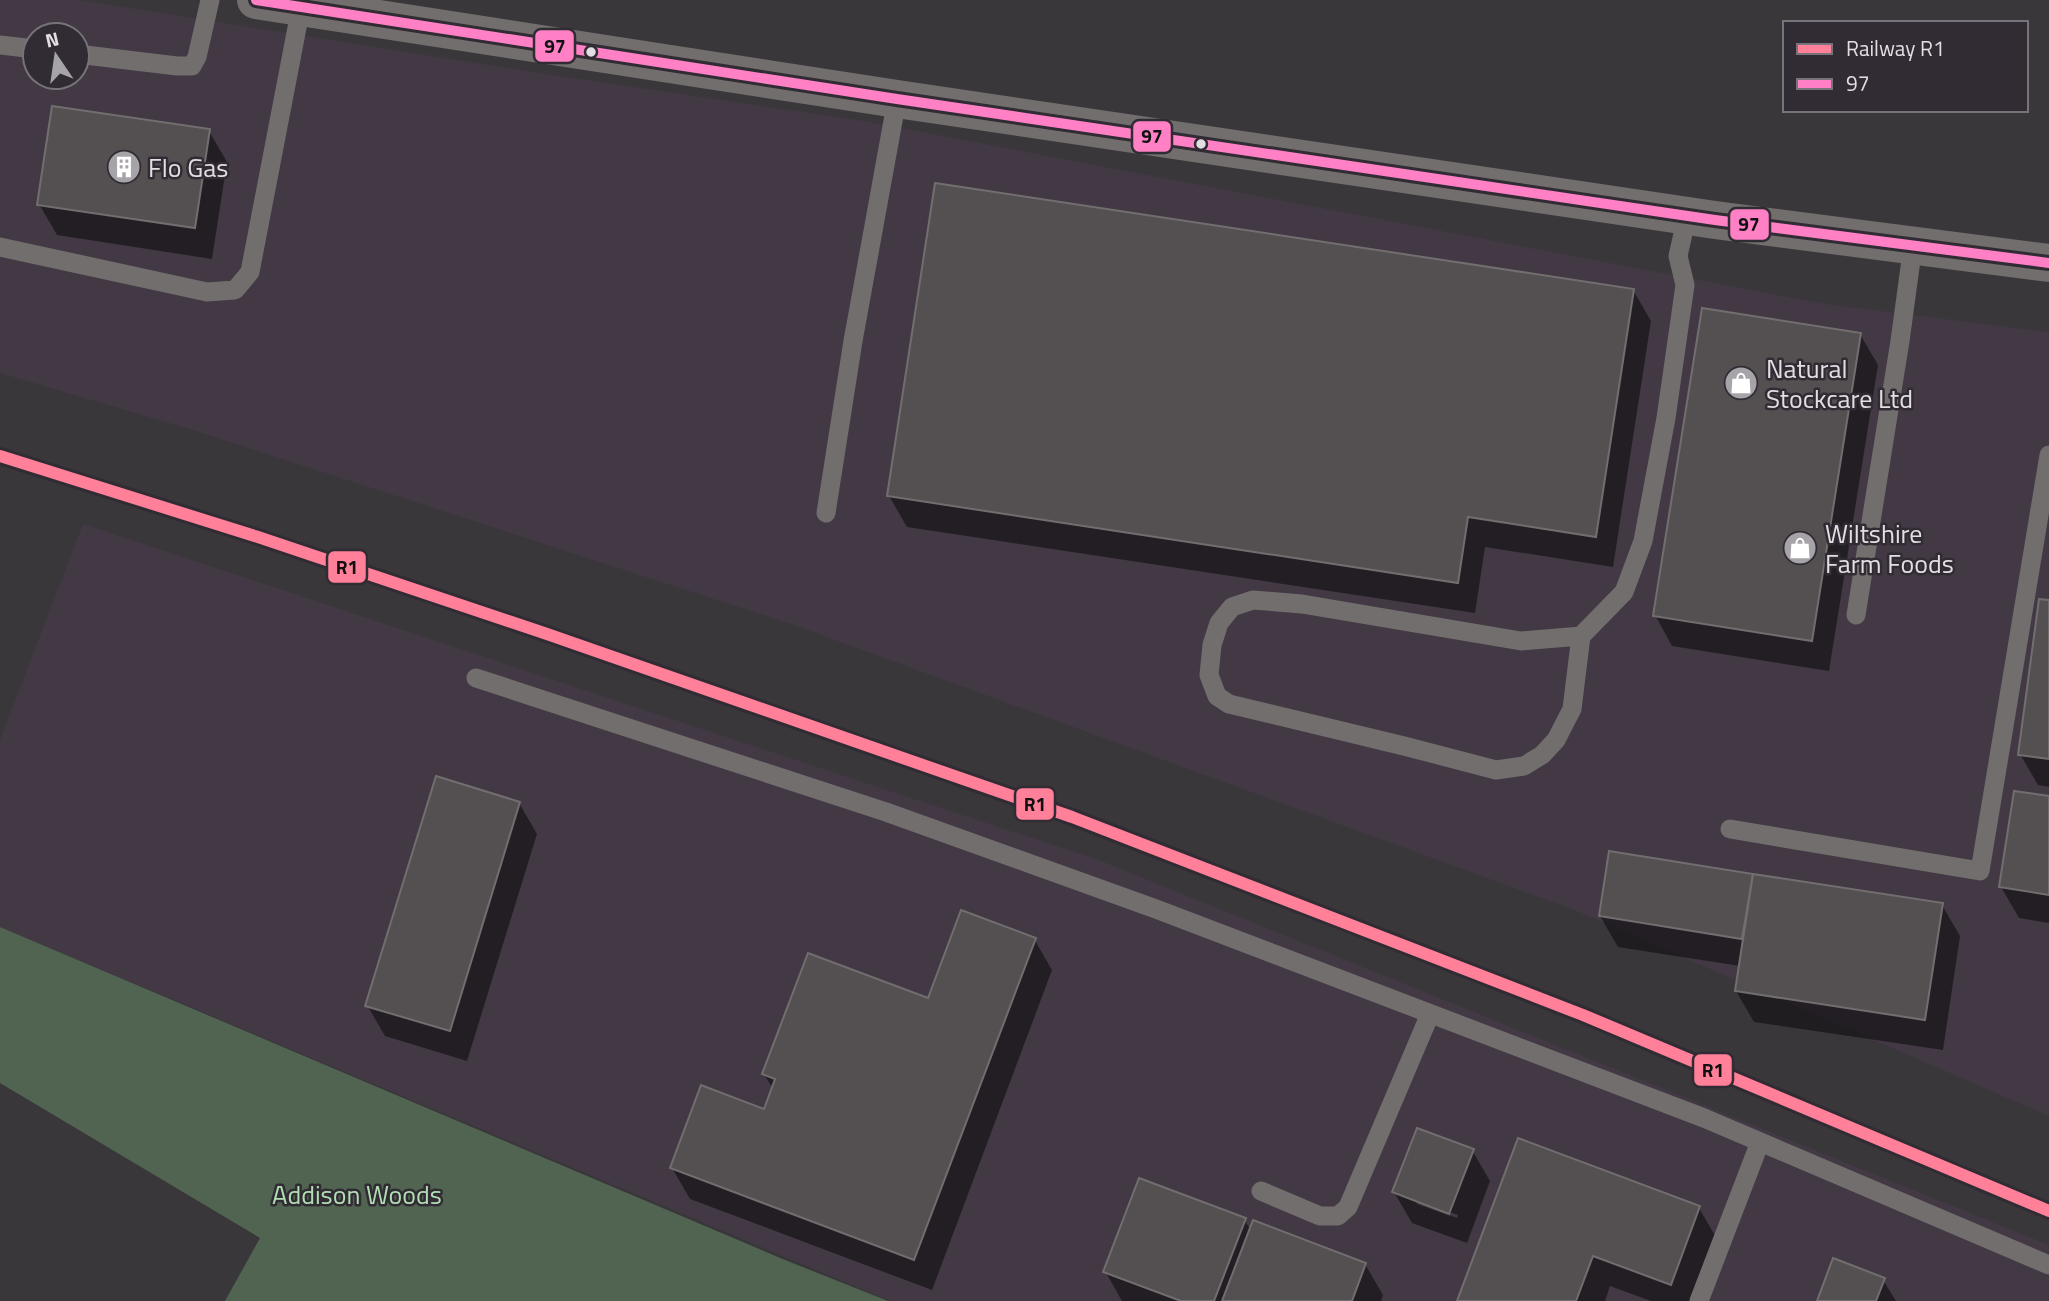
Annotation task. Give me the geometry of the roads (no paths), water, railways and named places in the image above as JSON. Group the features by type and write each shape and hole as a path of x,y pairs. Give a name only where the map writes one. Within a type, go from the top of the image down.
{"street":[{"path":"256,0 897,99 1686,216 2049,262"}],"lane":[{"path":"91,56 192,66 197,57 210,0"},
{"path":"0,247 207,292 235,290 250,272 301,7"},
{"path":"0,45 21,47"},
{"path":"826,513 853,341 897,99"},
{"path":"1581,636 1521,641 1302,604 1253,600 1232,607 1219,623 1212,645 1209,675 1217,696 1229,704 1496,770 1524,766 1542,755 1556,740 1572,709 1581,636 1624,592 1643,541 1666,418 1685,285 1678,256 1686,216"},
{"path":"1856,615 1913,245"},
{"path":"1730,829 1980,872 2049,455"},
{"path":"476,678 886,811 1156,909 1704,1118 2049,1265"},
{"path":"1261,1191 1320,1216 1338,1216 1348,1207 1430,1014"},
{"path":"1699,1301 1760,1142"}],"rail line":[{"name":"R1","path":"0,456 258,537 547,634 1072,817 1583,1015 2049,1211"}],"place":[{"name":"Flo Gas","path":"124,167"},
{"name":"Natural Stockcare Ltd","path":"1741,383"},
{"name":"Wiltshire Farm Foods","path":"1800,548"}],"park label":[{"name":"Addison Woods","path":"357,1194"}]}
